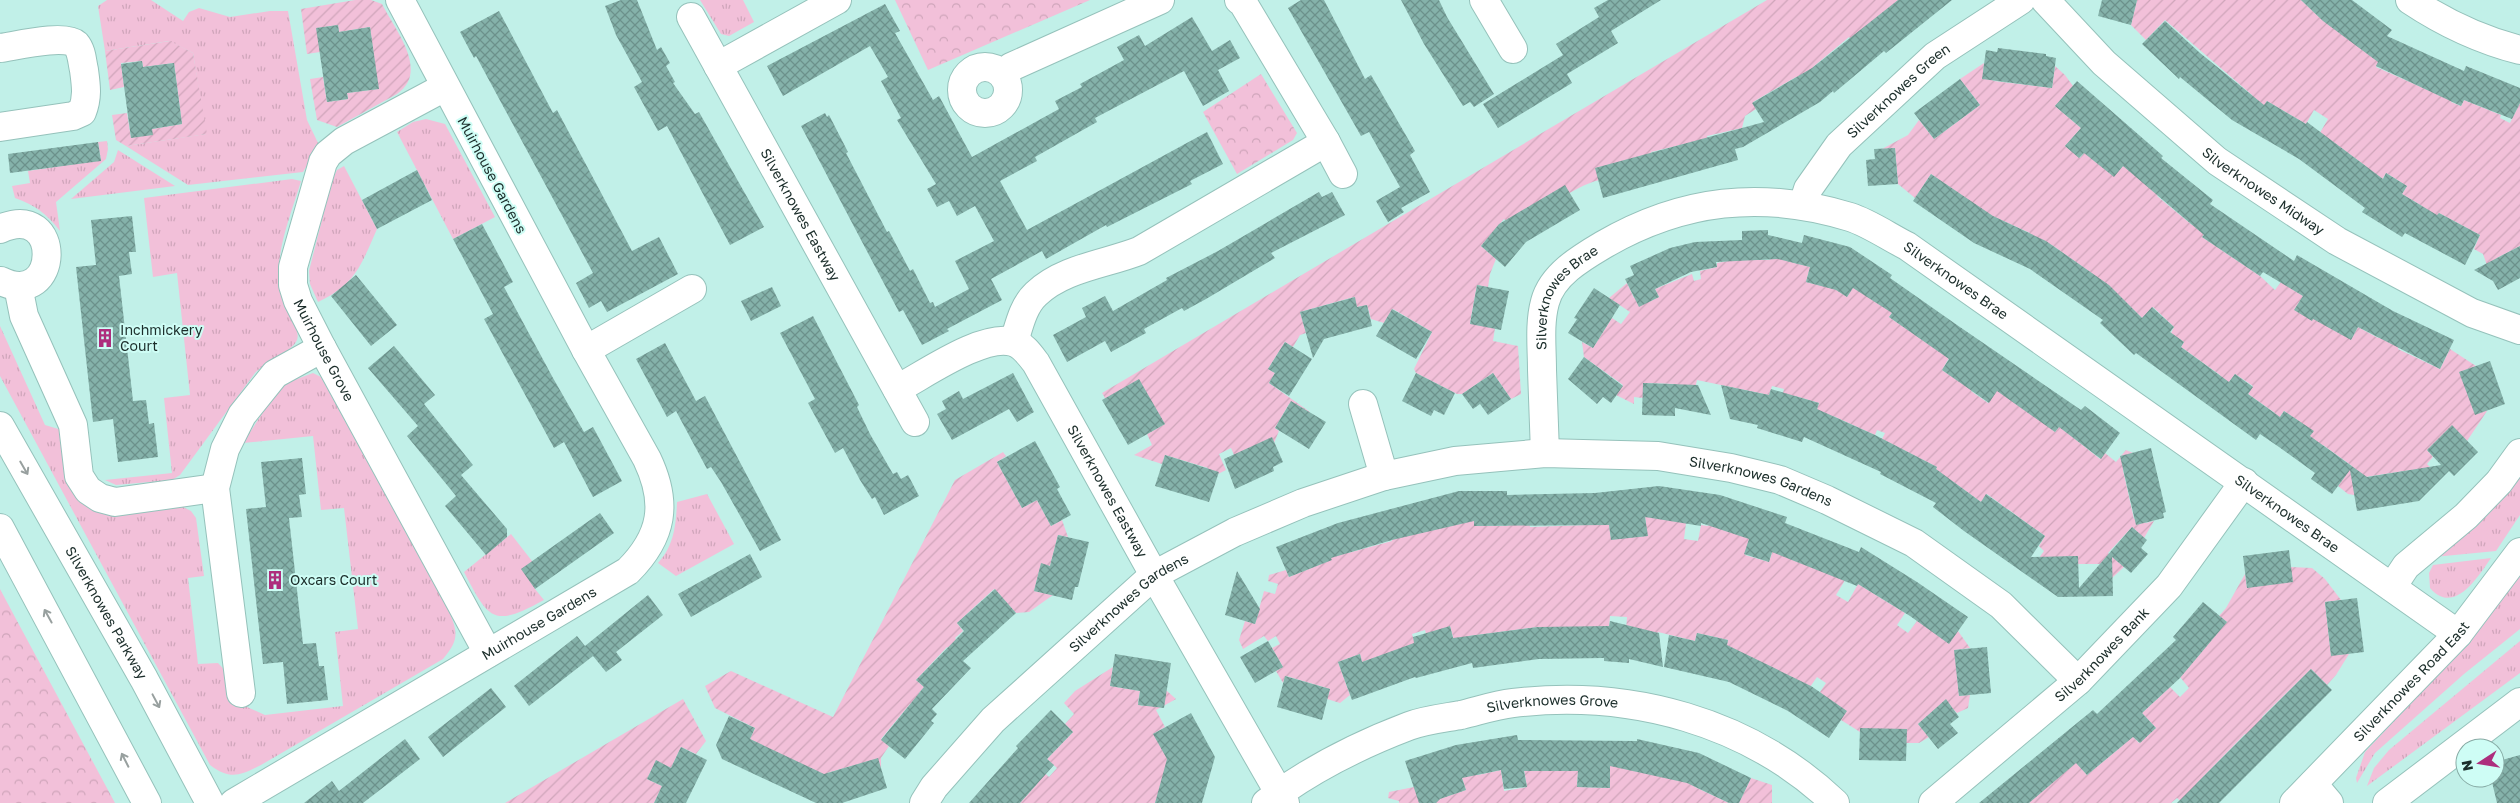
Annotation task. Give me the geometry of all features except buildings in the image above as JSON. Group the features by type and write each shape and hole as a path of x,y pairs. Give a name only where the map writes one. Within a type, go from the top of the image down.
{"street":[{"name":"Muirhouse Gardens","path":"234,803 628,570 642,557 653,538 660,519 660,499 656,477 586,350 400,0"},
{"path":"718,66 837,0"},
{"path":"1003,75 1011,67 1160,0"},
{"path":"1239,0 1326,142 1343,174"},
{"name":"Silverknowes Green","path":"1803,205 1808,189 1839,146 1935,56 2020,0"},
{"name":"Silverknowes Midway","path":"2045,0 2104,63 2216,161 2337,241 2472,313 2520,330"},
{"path":"2410,0 2430,14 2494,43 2520,50"},
{"path":"1488,1 1513,49"},
{"name":"Silverknowes Eastway","path":"691,17 915,422"},
{"path":"0,48 60,40 76,44 81,54 87,92 82,112 72,116 0,126"},
{"name":"Muirhouse Grove","path":"445,87 344,141 328,154 323,162 292,267 293,285 298,301 322,348 488,653"},
{"path":"897,389 973,348 999,341 1014,342 1023,313 1036,294 1055,281 1076,271 1139,251 1326,142"},
{"name":"Silverknowes Brae","path":"1545,453 1541,330 1545,301 1554,284 1570,267 1623,233 1660,217 1691,208 1720,202 1745,201 1803,205 1852,218 1907,246 2458,634"},
{"path":"0,229 14,224 30,226 42,236 48,250 48,261 44,271 28,284 9,283 73,425 79,476 88,490 100,498 115,502 216,488"},
{"path":"586,350 692,289"},
{"name":"Silverknowes Eastway","path":"1014,342 1024,348 1036,362 1277,800"},
{"path":"242,693 216,488 225,449 242,415 274,374 322,348"},
{"path":"1363,404 1384,476"},
{"name":"Silverknowes Parkway","path":"0,426 144,679 210,803"},
{"path":"2392,587 2406,566 2466,516 2499,482 2520,452"},
{"name":"Silverknowes Gardens","path":"924,803 934,787 993,720 1154,575 1252,524 1304,503 1384,476 1455,461 1545,453 1658,456 1731,468 1780,480 1827,500 1914,543 2001,606 2078,680"},
{"name":"Silverknowes Bank","path":"1933,803 2078,680 2169,586 2244,482"},
{"path":"0,528 147,803"},
{"name":"Silverknowes Road East","path":"2294,803 2321,793 2458,634 2520,552"},
{"name":"Silverknowes Grove","path":"1277,800 1338,757 1411,726 1512,703 1567,700 1631,705 1668,712 1712,725 1764,748 1810,779 1835,803"},
{"path":"2387,803 2520,702"}],"green space":[{"path":"107,0 151,0 183,21 189,12 199,8 230,17 270,11 288,11 307,120 319,145 303,172 188,185 126,146 206,134 193,53 169,41 105,51 98,6"},
{"path":"355,0 371,0 382,4 407,50 410,74 406,85 397,94 337,127 317,120 310,79 323,77 327,102 348,99 347,93 378,89 370,27 339,32 338,25 317,28 320,52 307,54 301,9"},
{"path":"700,0 743,0 754,22 729,36 721,34"},
{"path":"895,0 1090,0 928,70"},
{"path":"1767,0 1898,0 1855,43 1849,37 1813,67 1820,76 1796,77 1753,102 1756,109 1745,116 1742,128 1707,136 1709,147 1689,143 1651,152 1654,165 1631,159 1596,168 1599,180 1567,195 1518,231 1504,219 1481,246 1496,259 1490,274 1488,287 1477,285 1470,323 1495,328 1493,341 1518,346 1521,394 1511,399 1493,373 1462,394 1457,394 1416,373 1414,369 1432,332 1393,309 1384,323 1371,319 1367,305 1357,307 1354,297 1300,312 1306,333 1300,335 1293,347 1285,342 1268,369 1275,373 1269,383 1310,412 1308,415 1289,404 1275,428 1279,431 1274,443 1276,446 1266,450 1234,455 1231,448 1219,454 1226,470 1216,475 1214,487 1204,483 1208,468 1165,455 1162,464 1134,455 1152,445 1147,434 1165,424 1105,398 1102,393"},
{"path":"2137,0 2301,0 2319,17 2364,51 2385,47 2376,67 2441,96 2461,78 2451,102 2461,106 2464,100 2501,115 2500,118 2510,123 2520,103 2520,246 2497,258 2490,274 2483,254 2474,249 2480,235 2439,213 2428,232 2422,206 2402,194 2407,186 2386,173 2372,196 2367,167 2329,139 2314,143 2328,119 2314,110 2306,124 2267,101 2256,119 2252,95 2165,20 2146,40 2131,25"},
{"path":"170,41 193,53 207,134 126,146 116,140 112,115 127,113 131,138 152,129 182,124 174,63 143,67 142,61 121,63 124,87 110,90 105,51"},
{"path":"1984,63 1983,74 1994,81 2052,88 2055,66 2073,86 2055,106 2081,128 2065,146 2080,158 2095,140 2114,176 2123,166 2167,182 2157,196 2192,225 2211,224 2202,237 2260,276 2275,290 2281,282 2303,296 2294,310 2331,289 2351,340 2358,327 2378,338 2390,317 2408,327 2398,349 2440,369 2450,349 2476,366 2460,372 2487,411 2467,441 2452,426 2427,450 2433,457 2427,464 2439,476 2411,470 2365,477 2354,495 2348,494 2338,486 2352,466 2323,445 2312,460 2299,452 2313,431 2284,411 2272,428 2275,413 2248,394 2253,386 2235,374 2223,390 2215,383 2220,375 2181,347 2184,342 2171,333 2174,327 2153,307 2142,318 2108,285 2052,245 2025,244 2030,233 1988,214 1931,174 1915,198 1898,184 1895,148 1882,149 1908,135 1919,120 1934,139 1980,105 1960,79"},
{"path":"1261,74 1297,133 1293,140 1237,174 1203,112"},
{"path":"426,119 445,124 495,217 453,239 397,132 413,122"},
{"path":"107,141 106,159 56,202 60,231 40,211 15,198 12,186 30,183 28,171 101,160 98,142"},
{"path":"118,150 175,186 71,199 114,162"},
{"path":"344,166 377,229 356,272 341,288 318,302 310,284 309,271 332,180 337,170"},
{"path":"292,179 301,181 280,254 279,278 283,301 297,330 297,340 290,349 255,373 180,475 172,480 116,485 105,480 172,473 164,398 190,395 177,273 153,277 144,198"},
{"path":"1790,249 1787,261 1810,267 1806,282 1835,289 1847,297 1853,287 1902,299 1889,317 1949,358 1942,370 1960,382 1978,379 1971,391 1988,403 2001,384 2055,432 2063,422 2065,431 2100,459 2105,453 2116,462 2126,450 2133,453 2123,470 2134,519 2144,517 2146,523 2154,521 2144,538 2132,527 2108,553 2124,567 2112,578 2101,564 2078,564 2078,556 2039,558 2044,551 2039,546 2045,536 2037,530 2031,539 2032,527 2008,509 2002,517 1995,514 2002,505 1987,494 1981,502 1952,481 1930,481 1937,467 1882,439 1885,433 1877,430 1875,435 1833,416 1828,428 1815,416 1819,403 1795,396 1793,403 1781,400 1784,389 1772,386 1769,395 1697,380 1693,397 1676,397 1676,384 1643,383 1643,398 1634,397 1634,404 1616,395 1623,385 1584,357 1582,342 1593,348 1612,318 1621,324 1630,312 1609,298 1627,283 1634,298 1644,293 1649,302 1659,297 1655,289 1692,274 1694,281 1701,279 1700,271 1717,267 1717,263 1733,260 1769,260"},
{"path":"0,326 45,425 65,431 113,511 183,507 191,511 196,518 204,576 188,578 198,664 218,663 234,680 238,703 265,715 343,706 335,632 358,629 344,508 321,510 313,436 243,443 276,392 289,382 313,373 321,377 449,611 455,631 452,647 443,659 254,769 235,775 217,770 210,765 0,376"},
{"path":"1003,452 1006,456 997,462 1022,508 1037,500 1051,526 1062,520 1068,537 1058,535 1050,566 1041,564 1034,591 1053,595 1029,612 1016,613 994,589 957,623 963,631 955,638 960,644 953,652 947,647 916,680 924,687 919,693 931,705 918,710 910,704 881,739 889,746 881,758 881,769 873,772 869,761 827,773 830,783 750,739 755,728 715,708 705,686 731,671 833,717 955,480"},
{"path":"2520,471 2520,515 2496,551 2434,557"},
{"path":"707,494 734,544 676,576 658,563 668,550 671,542 675,527 677,502"},
{"path":"1712,506 1749,539 1745,555 1769,562 1774,547 1847,577 1836,595 1848,602 1858,584 1905,613 1897,625 1908,633 1917,621 1958,631 1970,648 1955,650 1959,696 1970,695 1968,708 1957,713 1945,701 1918,724 1929,737 1919,743 1906,743 1860,732 1841,720 1820,692 1826,683 1817,677 1810,687 1723,663 1728,640 1697,633 1695,641 1658,632 1654,648 1626,630 1627,617 1610,616 1609,629 1556,627 1540,642 1538,627 1469,636 1456,648 1450,626 1428,641 1425,630 1412,634 1415,644 1362,662 1360,654 1338,662 1350,695 1340,703 1327,699 1330,689 1286,676 1283,683 1276,671 1283,667 1272,648 1280,644 1276,636 1268,641 1264,636 1243,649 1239,640 1245,621 1255,624 1264,591 1275,594 1278,584 1268,581 1269,575 1286,570 1289,577 1331,560 1328,553 1348,553 1392,541 1391,534 1474,518 1475,526 1507,526 1529,509 1530,527 1587,525 1607,511 1611,539 1647,536 1645,514 1686,523 1684,539 1698,541 1701,525 1708,526"},
{"path":"511,534 532,561 535,589 544,600 527,609 503,616 494,614 487,609 480,601 464,572"},
{"path":"2491,558 2465,591 2456,596 2448,598 2439,596 2430,588 2429,573 2433,565"},
{"path":"2291,567 2312,568 2325,579 2341,600 2325,602 2331,655 2349,654 2336,675 2327,685 2311,669 2262,717 2275,732 2260,748 2245,734 2197,783 2183,803 2177,798 2171,803 2029,803 2074,760 2087,775 2122,746 2122,725 2139,743 2156,728 2142,713 2170,687 2180,697 2189,688 2180,677 2227,622 2219,616 2226,608 2245,574 2247,588"},
{"path":"2520,574 2520,629 2464,674 2375,753 2357,783 2356,778 2365,752 2440,672"},
{"path":"0,589 16,619 115,803 0,803"},
{"path":"2520,641 2520,673 2367,786 2374,768 2389,750"},
{"path":"1113,667 1110,686 1140,691 1138,702 1141,706 1152,704 1157,689 1167,691 1176,699 1156,710 1165,727 1153,734 1181,735 1155,803 1020,803 1037,784 1033,762 1049,777 1057,768 1047,759 1073,732 1065,724 1074,714 1064,703 1075,691"},
{"path":"683,699 706,741 696,754 681,747 671,768 656,761 647,779 662,786 654,803 505,803"},
{"path":"1522,758 1540,771 1578,771 1577,787 1610,788 1610,763 1677,775 1695,787 1729,803 1436,803 1438,786 1442,798 1466,790 1460,772 1478,775 1501,770 1504,791 1527,787"},
{"path":"1751,778 1772,785 1772,803 1739,803"},
{"path":"1414,787 1421,803 1399,803 1399,801 1388,798 1389,792"}],"place":[{"name":"Inchmickery Court","path":"105,338"},
{"name":"Oxcars Court","path":"275,580"}]}
